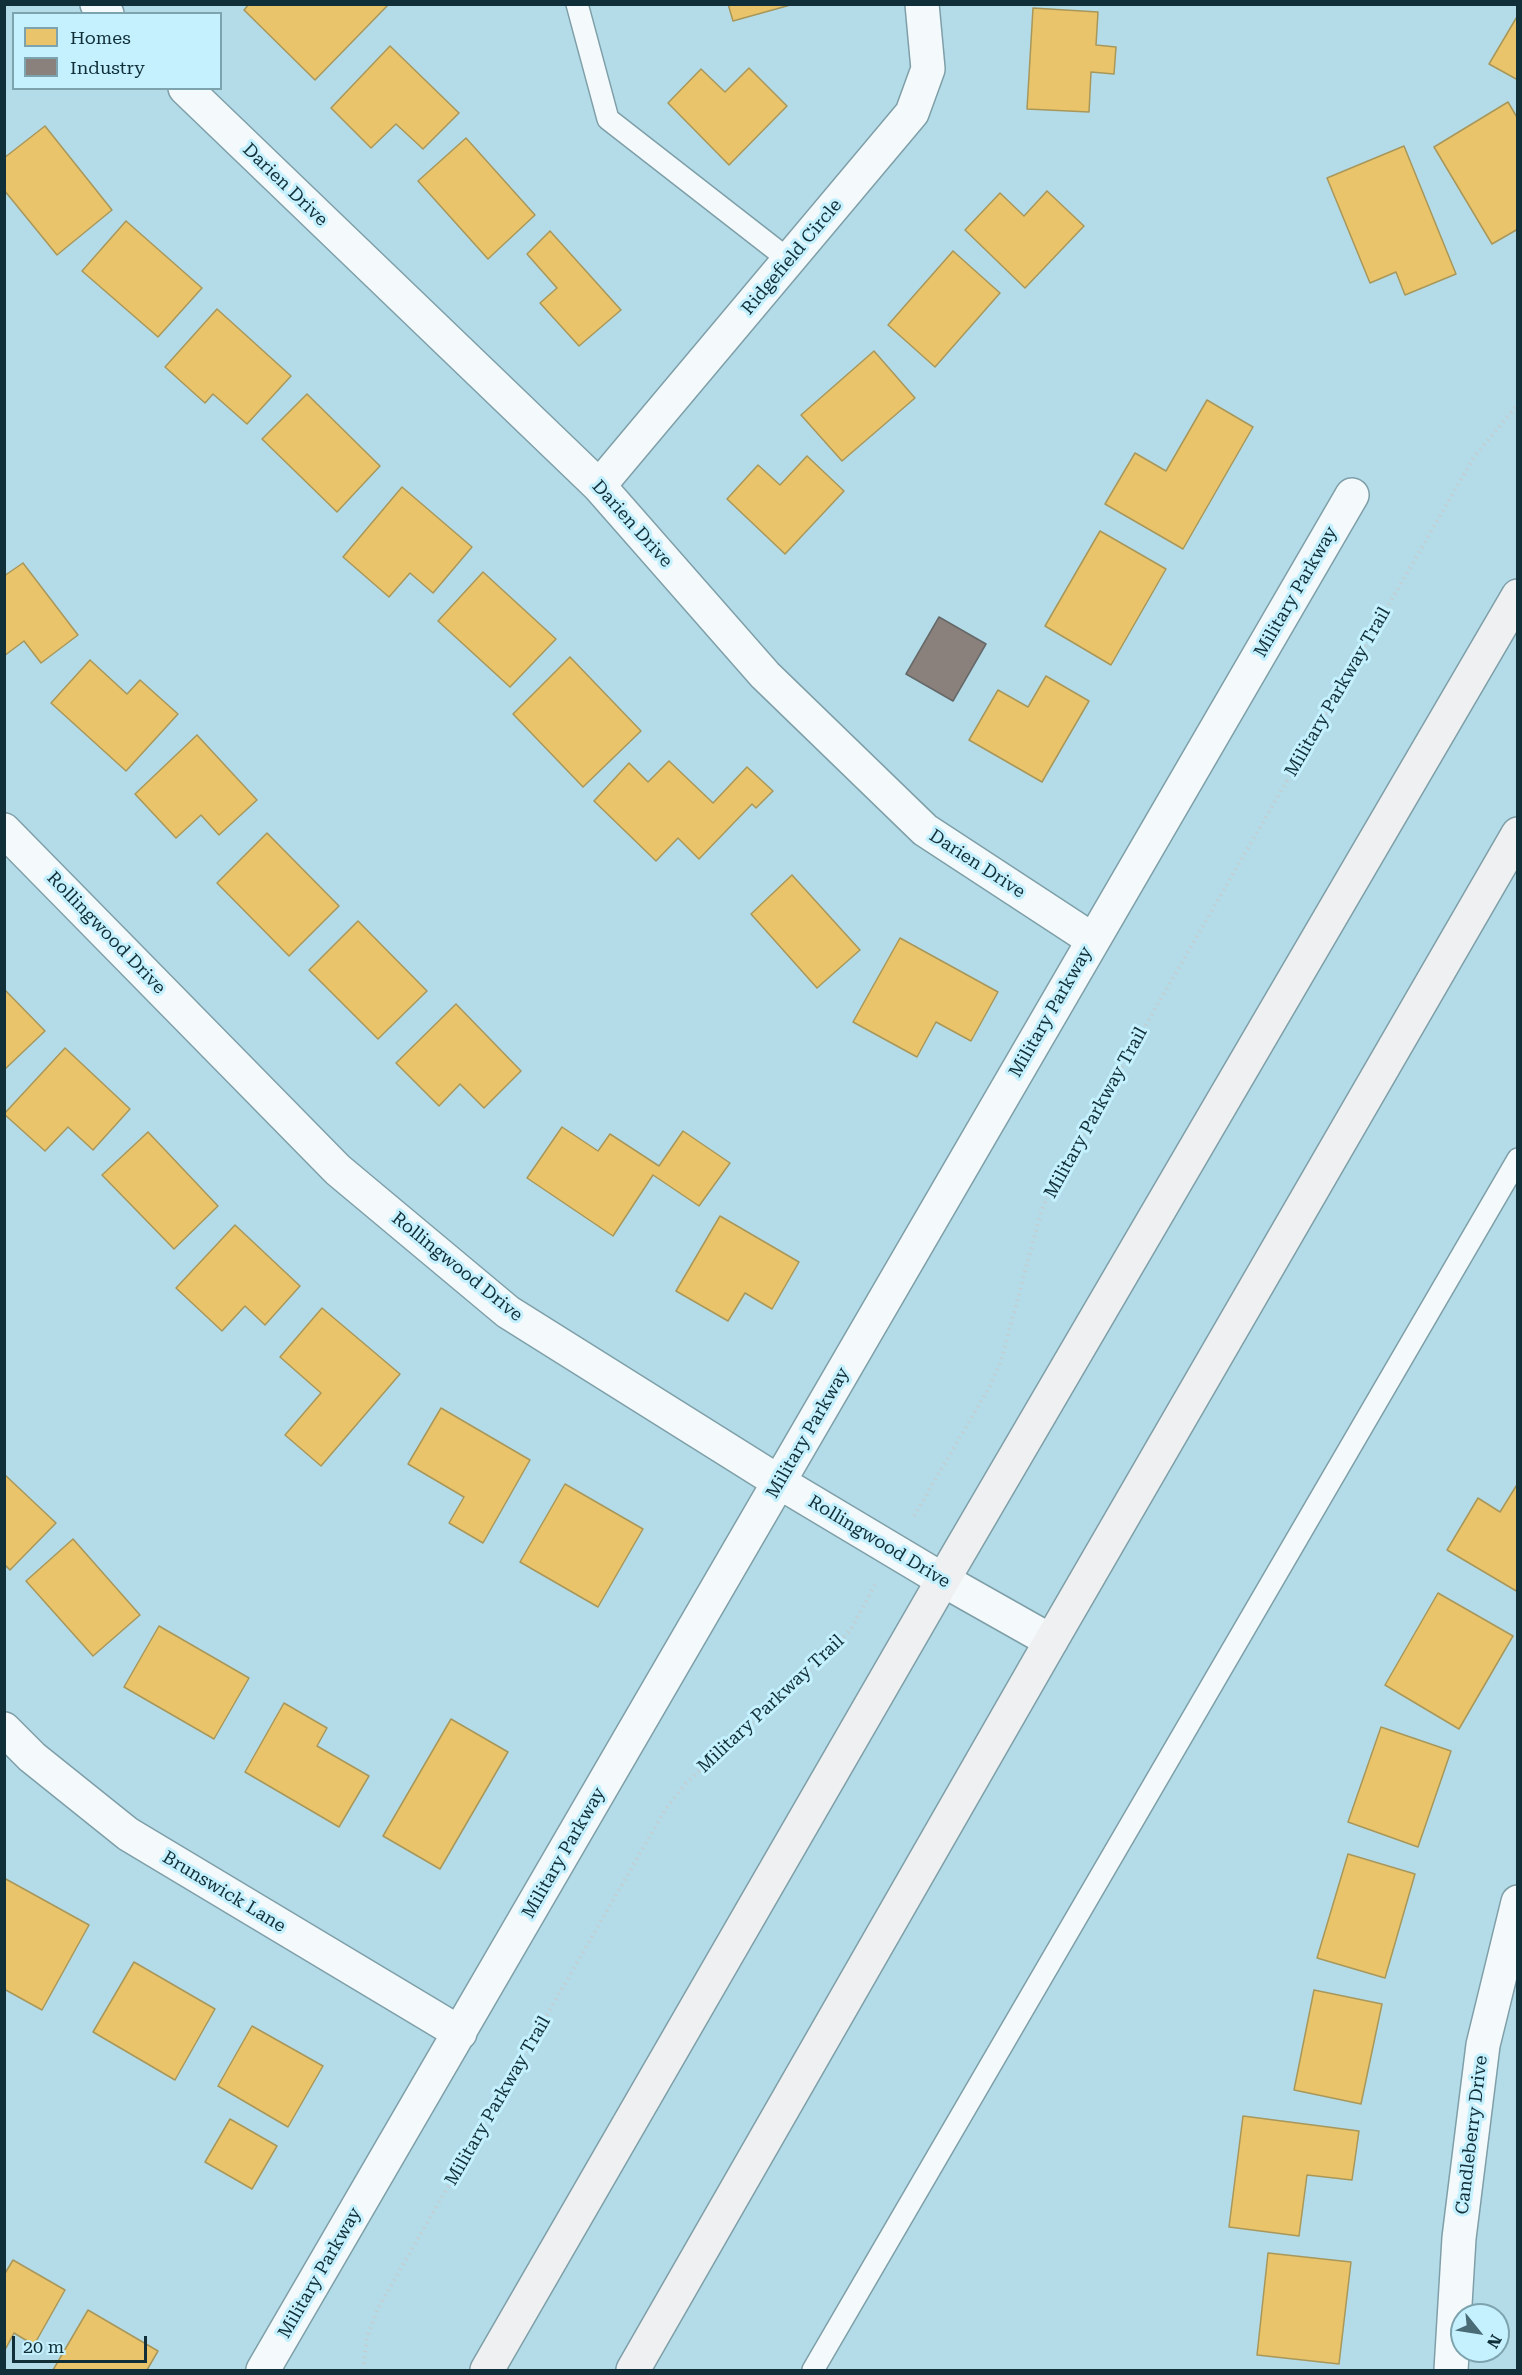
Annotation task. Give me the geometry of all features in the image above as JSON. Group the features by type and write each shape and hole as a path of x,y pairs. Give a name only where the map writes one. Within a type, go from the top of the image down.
{"main road":[{"path":"487,2370 943,1580 1518,596"},
{"path":"633,2370 1518,834"}],"street":[{"name":"Ridgefield Circle","path":"599,486 912,113 928,69 922,4"},
{"name":"Darien Drive","path":"187,90 599,486 765,675 925,830 1093,940"},
{"name":"Military Parkway","path":"263,2370 1352,495"},
{"name":"Rollingwood Drive","path":"4,830 338,1170 508,1312 779,1482 943,1580 1051,1641"},
{"name":"Brunswick Lane","path":"4,1729 32,1757 128,1834 460,2033"},
{"name":"Candleberry Drive","path":"1451,2370 1459,2238 1483,2045 1518,1902"}],"lane":[{"path":"577,4 608,119 789,260"},
{"path":"813,2370 1518,1159"}],"path":[{"name":"Military Parkway Trail","path":"363,2370 368,2337 378,2308 665,1810 686,1783 831,1651 851,1629 990,1386 1001,1361 1041,1212 1051,1189 1474,457 1518,404"}],"building: Homes":[{"path":"249,4 389,4 315,80 244,10"},
{"path":"728,4 794,4 733,21"},
{"path":"1033,8 1098,12 1096,45 1116,47 1114,74 1091,72 1089,112 1027,109"},
{"path":"1518,15 1518,80 1489,64"},
{"path":"390,46 459,113 423,149 396,124 371,148 331,108"},
{"path":"749,68 787,106 729,165 668,103 701,69 725,92"},
{"path":"1508,102 1518,119 1518,229 1492,244 1434,147"},
{"path":"45,126 112,210 57,255 4,190 4,158"},
{"path":"466,138 535,215 488,259 418,181"},
{"path":"1404,146 1456,274 1405,295 1396,272 1370,283 1327,178"},
{"path":"1047,191 1084,226 1025,288 965,230 1000,193 1024,216"},
{"path":"126,221 202,288 158,337 82,271"},
{"path":"550,231 621,310 579,346 540,303 557,288 527,254"},
{"path":"953,251 1000,293 935,367 888,325"},
{"path":"217,309 291,376 247,424 213,394 205,403 165,367"},
{"path":"874,351 915,398 842,461 801,415"},
{"path":"307,394 380,466 337,512 262,439"},
{"path":"1207,400 1253,427 1183,549 1105,504 1135,453 1166,471"},
{"path":"807,456 844,491 785,554 727,499 758,465 780,485"},
{"path":"402,487 472,547 433,593 410,573 389,597 343,557"},
{"path":"1100,531 1166,569 1111,665 1045,626"},
{"path":"23,563 78,635 41,663 24,641 4,656 4,576"},
{"path":"483,572 556,639 510,687 438,621"},
{"path":"570,657 641,731 583,787 513,714"},
{"path":"90,660 127,694 140,680 178,714 126,771 51,703"},
{"path":"1046,676 1089,701 1042,782 969,740 998,690 1028,707"},
{"path":"197,735 257,800 219,835 201,815 176,838 135,794"},
{"path":"669,761 713,803 747,767 773,791 756,808 752,804 699,859 678,838 656,861 594,801 629,763 648,782"},
{"path":"267,833 339,906 289,956 217,883"},
{"path":"792,875 860,950 817,988 751,914"},
{"path":"358,921 427,991 378,1039 309,970"},
{"path":"900,938 998,992 971,1041 936,1022 917,1057 853,1022"},
{"path":"4,989 45,1031 4,1070"},
{"path":"456,1004 521,1071 484,1108 460,1084 439,1106 396,1063"},
{"path":"65,1048 130,1109 93,1150 68,1127 45,1151 4,1114"},
{"path":"562,1127 598,1151 610,1134 659,1166 683,1131 730,1163 699,1206 653,1175 613,1236 527,1178"},
{"path":"148,1132 218,1206 174,1249 102,1175"},
{"path":"720,1216 799,1262 772,1309 745,1293 728,1321 676,1291"},
{"path":"235,1225 300,1286 265,1325 245,1306 222,1331 176,1288"},
{"path":"322,1308 400,1374 321,1466 285,1435 321,1393 280,1357"},
{"path":"441,1408 530,1460 483,1543 449,1523 464,1497 408,1464"},
{"path":"4,1474 56,1523 10,1570 4,1564"},
{"path":"1518,1483 1518,1592 1447,1550 1478,1498 1500,1512"},
{"path":"565,1484 643,1529 598,1607 520,1562"},
{"path":"73,1539 140,1615 93,1656 26,1581"},
{"path":"1438,1593 1513,1636 1459,1729 1385,1685"},
{"path":"159,1626 249,1678 214,1739 124,1687"},
{"path":"284,1703 327,1728 317,1746 369,1776 339,1827 245,1772"},
{"path":"451,1719 508,1752 440,1869 383,1836"},
{"path":"1381,1727 1451,1751 1418,1847 1348,1822"},
{"path":"1348,1854 1415,1874 1385,1978 1317,1958"},
{"path":"4,1878 89,1925 42,2010 4,1989"},
{"path":"134,1962 215,2009 175,2080 93,2032"},
{"path":"1314,1990 1382,2004 1361,2104 1294,2090"},
{"path":"252,2026 323,2066 288,2127 218,2086"},
{"path":"1243,2116 1359,2131 1352,2180 1307,2175 1299,2236 1229,2227"},
{"path":"230,2119 277,2146 252,2189 205,2162"},
{"path":"1268,2253 1351,2262 1339,2364 1257,2355"},
{"path":"13,2260 65,2290 34,2345 14,2333 5,2350 4,2275"},
{"path":"88,2310 158,2351 147,2370 53,2370"}],"building: Industry":[{"path":"939,617 986,644 953,701 906,674"}]}
